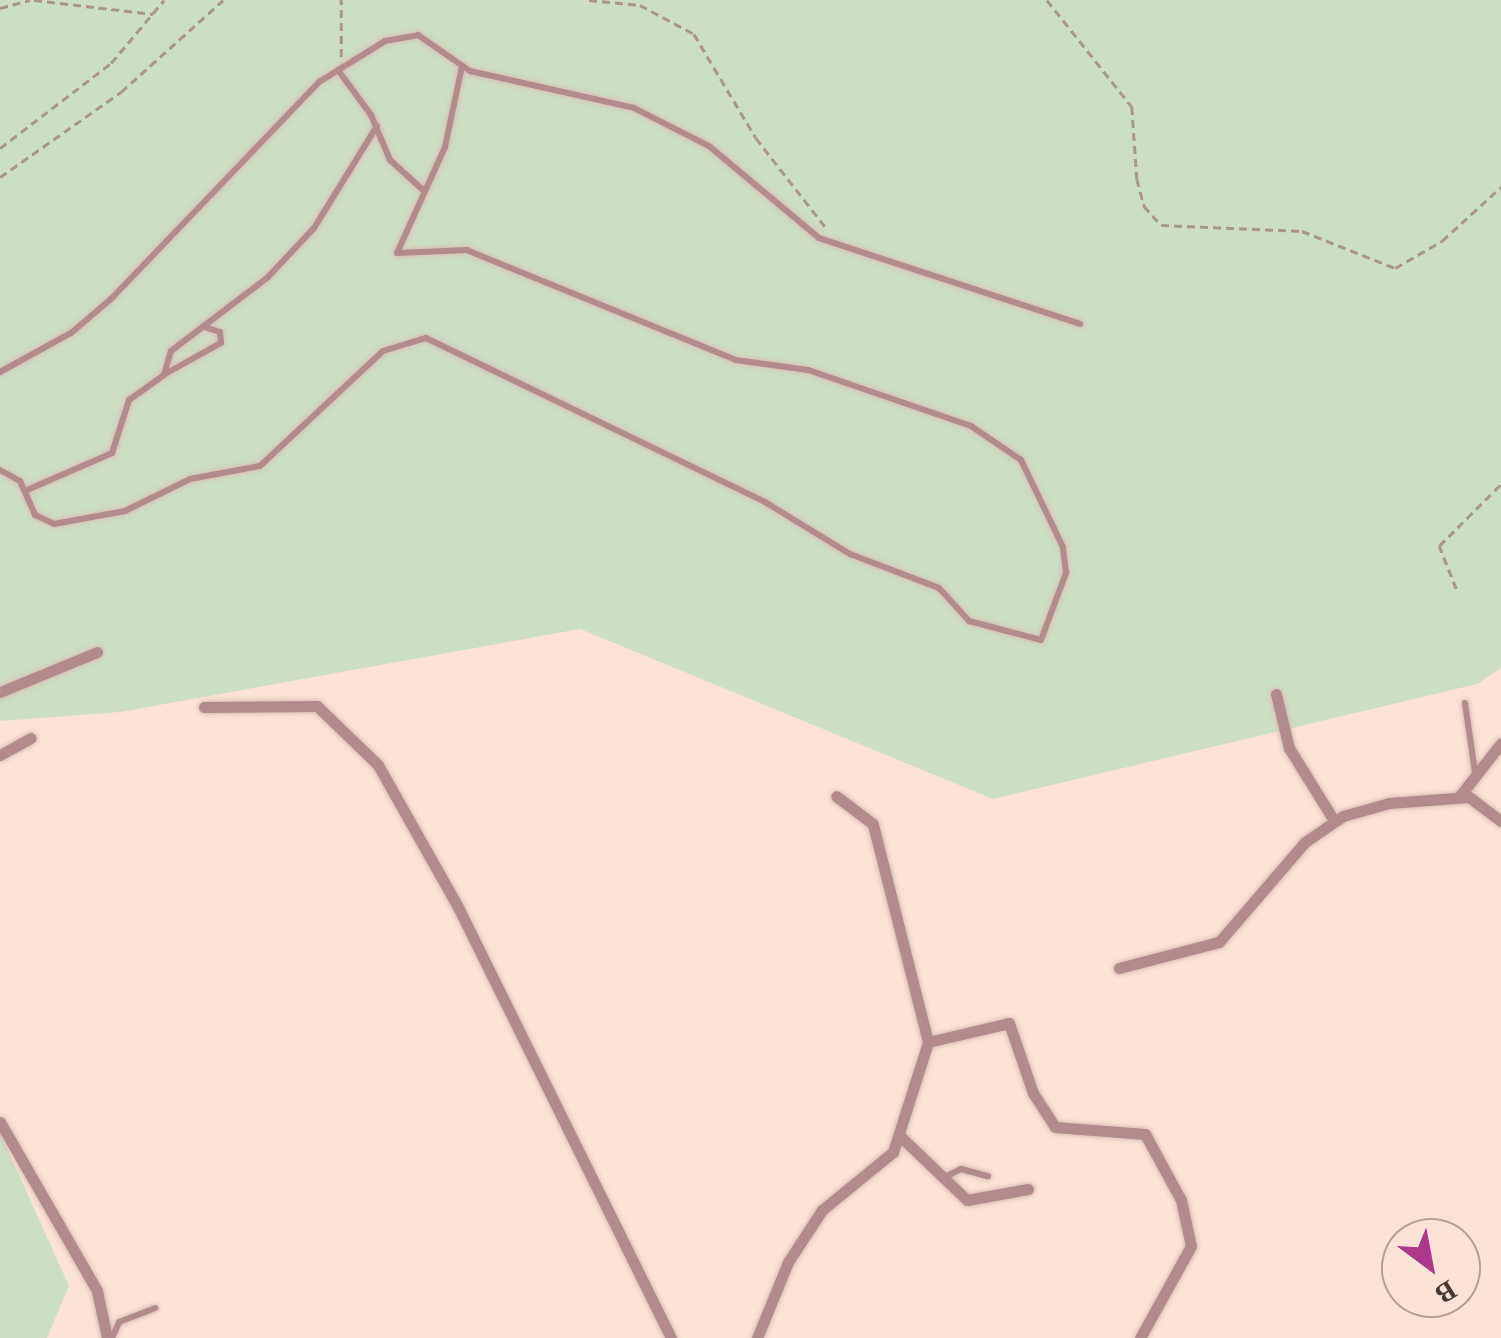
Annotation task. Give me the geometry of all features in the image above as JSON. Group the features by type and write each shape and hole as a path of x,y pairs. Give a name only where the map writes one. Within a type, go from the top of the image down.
{"street":[{"path":"0,692 97,652"},
{"path":"1276,694 1290,748 1333,819"},
{"path":"204,708 317,706 378,764 458,907 671,1338"},
{"path":"0,755 31,738"},
{"path":"1459,797 1501,743"},
{"path":"757,1338 788,1262 822,1210 893,1152 901,1137 928,1042 873,824 836,796"},
{"path":"1118,968 1219,942 1333,819 1389,802 1459,797 1479,801 1501,820"},
{"path":"928,1042 1008,1023 1033,1093 1055,1127 1145,1134 1191,1230 1191,1246 1140,1338"},
{"path":"0,1122 97,1291 110,1338"},
{"path":"901,1137 967,1200 985,1203 1028,1189"}],"lane":[{"path":"0,372 71,333 111,299 281,116 338,70 385,40 418,35 462,66 634,108 709,146 778,208 851,251 931,269 1080,324"},
{"path":"0,470 26,490 35,514 71,523 125,511 202,475 245,473 383,351 426,338 765,502 850,554 938,588 969,621 1030,642 1048,633 1066,573 1063,547 1041,494 1002,445 947,414 688,344 467,250 402,255 396,246 445,147 462,66"},
{"path":"338,70 377,126 390,160 423,190"},
{"path":"164,375 171,351 204,327 314,228 377,126"},
{"path":"26,490 112,453 129,400 221,343 220,332 204,327"},
{"path":"1465,702 1475,772"},
{"path":"944,1178 961,1169 988,1176"},
{"path":"110,1338 119,1322 155,1308"}],"path":[{"path":"0,8 32,0 155,14"},
{"path":"0,148 78,92 164,0"},
{"path":"0,177 121,92 224,0"},
{"path":"338,70 346,24 341,0"},
{"path":"589,0 640,5 694,34 783,178 851,251"},
{"path":"1047,0 1132,107 1137,179 1144,206 1161,225 1302,231 1395,268 1442,241 1501,186"},
{"path":"1456,590 1439,546 1501,484"}],"green space":[{"path":"0,0 1501,0 1501,668 1477,684 993,799 580,629 120,712 0,721"},
{"path":"0,1133 69,1286 47,1338 0,1338"}]}
